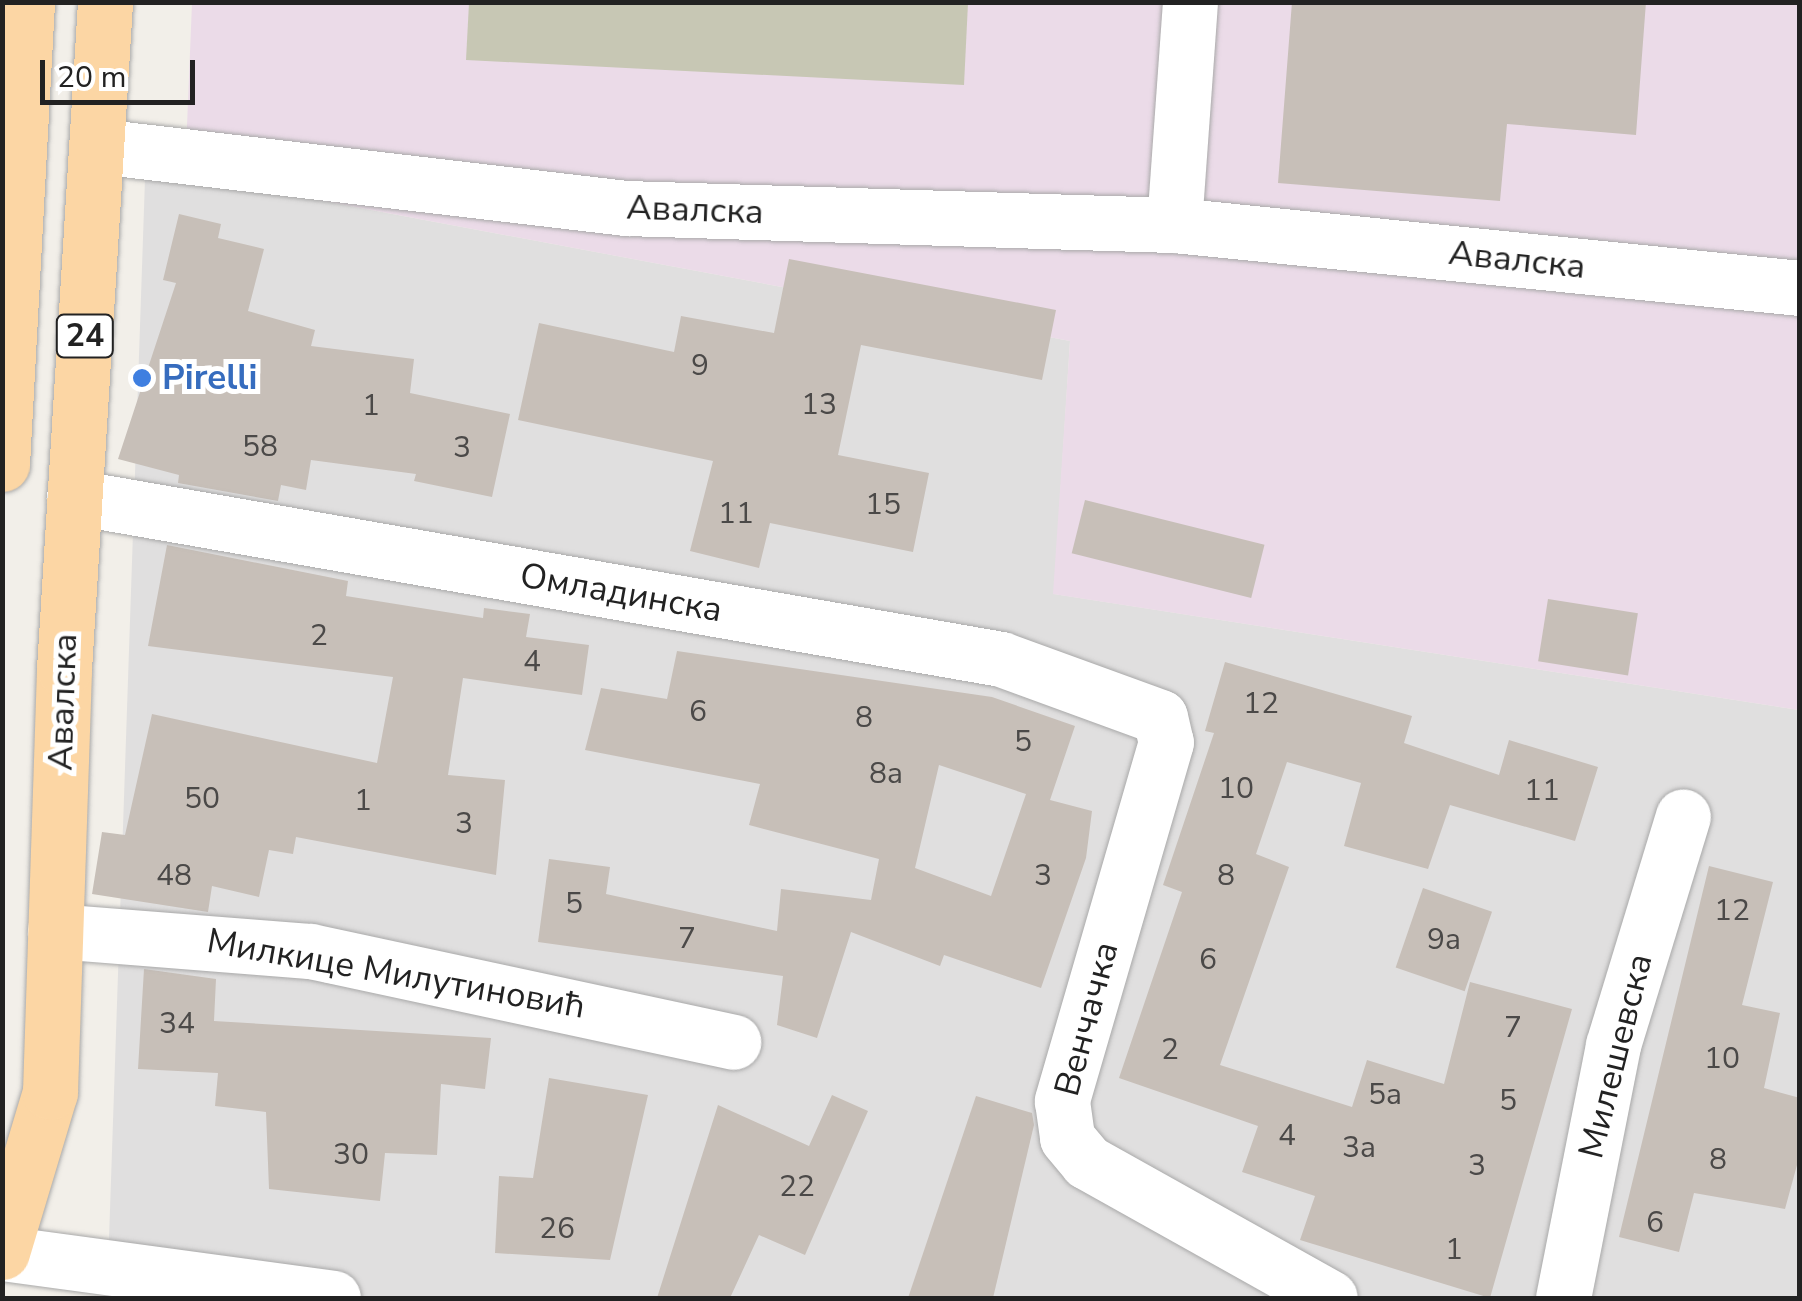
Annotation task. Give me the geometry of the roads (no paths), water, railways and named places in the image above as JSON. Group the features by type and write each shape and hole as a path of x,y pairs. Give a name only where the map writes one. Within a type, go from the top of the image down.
{"main road":[{"name":"24","path":"2,464 27,2"},
{"name":"Авалска","path":"4,1298 2,1255 50,1092 74,497 105,2"}],"street":[{"path":"1174,226 1190,2"},
{"name":"Авалска","path":"98,146 626,208 1174,226 1800,288"},
{"name":"Омладинска","path":"74,497 1001,660 1160,717"},
{"name":"Венчачка","path":"1160,717 1166,742 1062,1101 1067,1138 1087,1162 1330,1298"},
{"name":"Милешевска","path":"1563,1298 1601,1095 1683,816"},
{"name":"Милкице Милутиновић","path":"55,930 310,951 733,1042"},
{"path":"2,1255 333,1298"}],"place":[{"name":"Pirelli","path":"142,378"}]}
